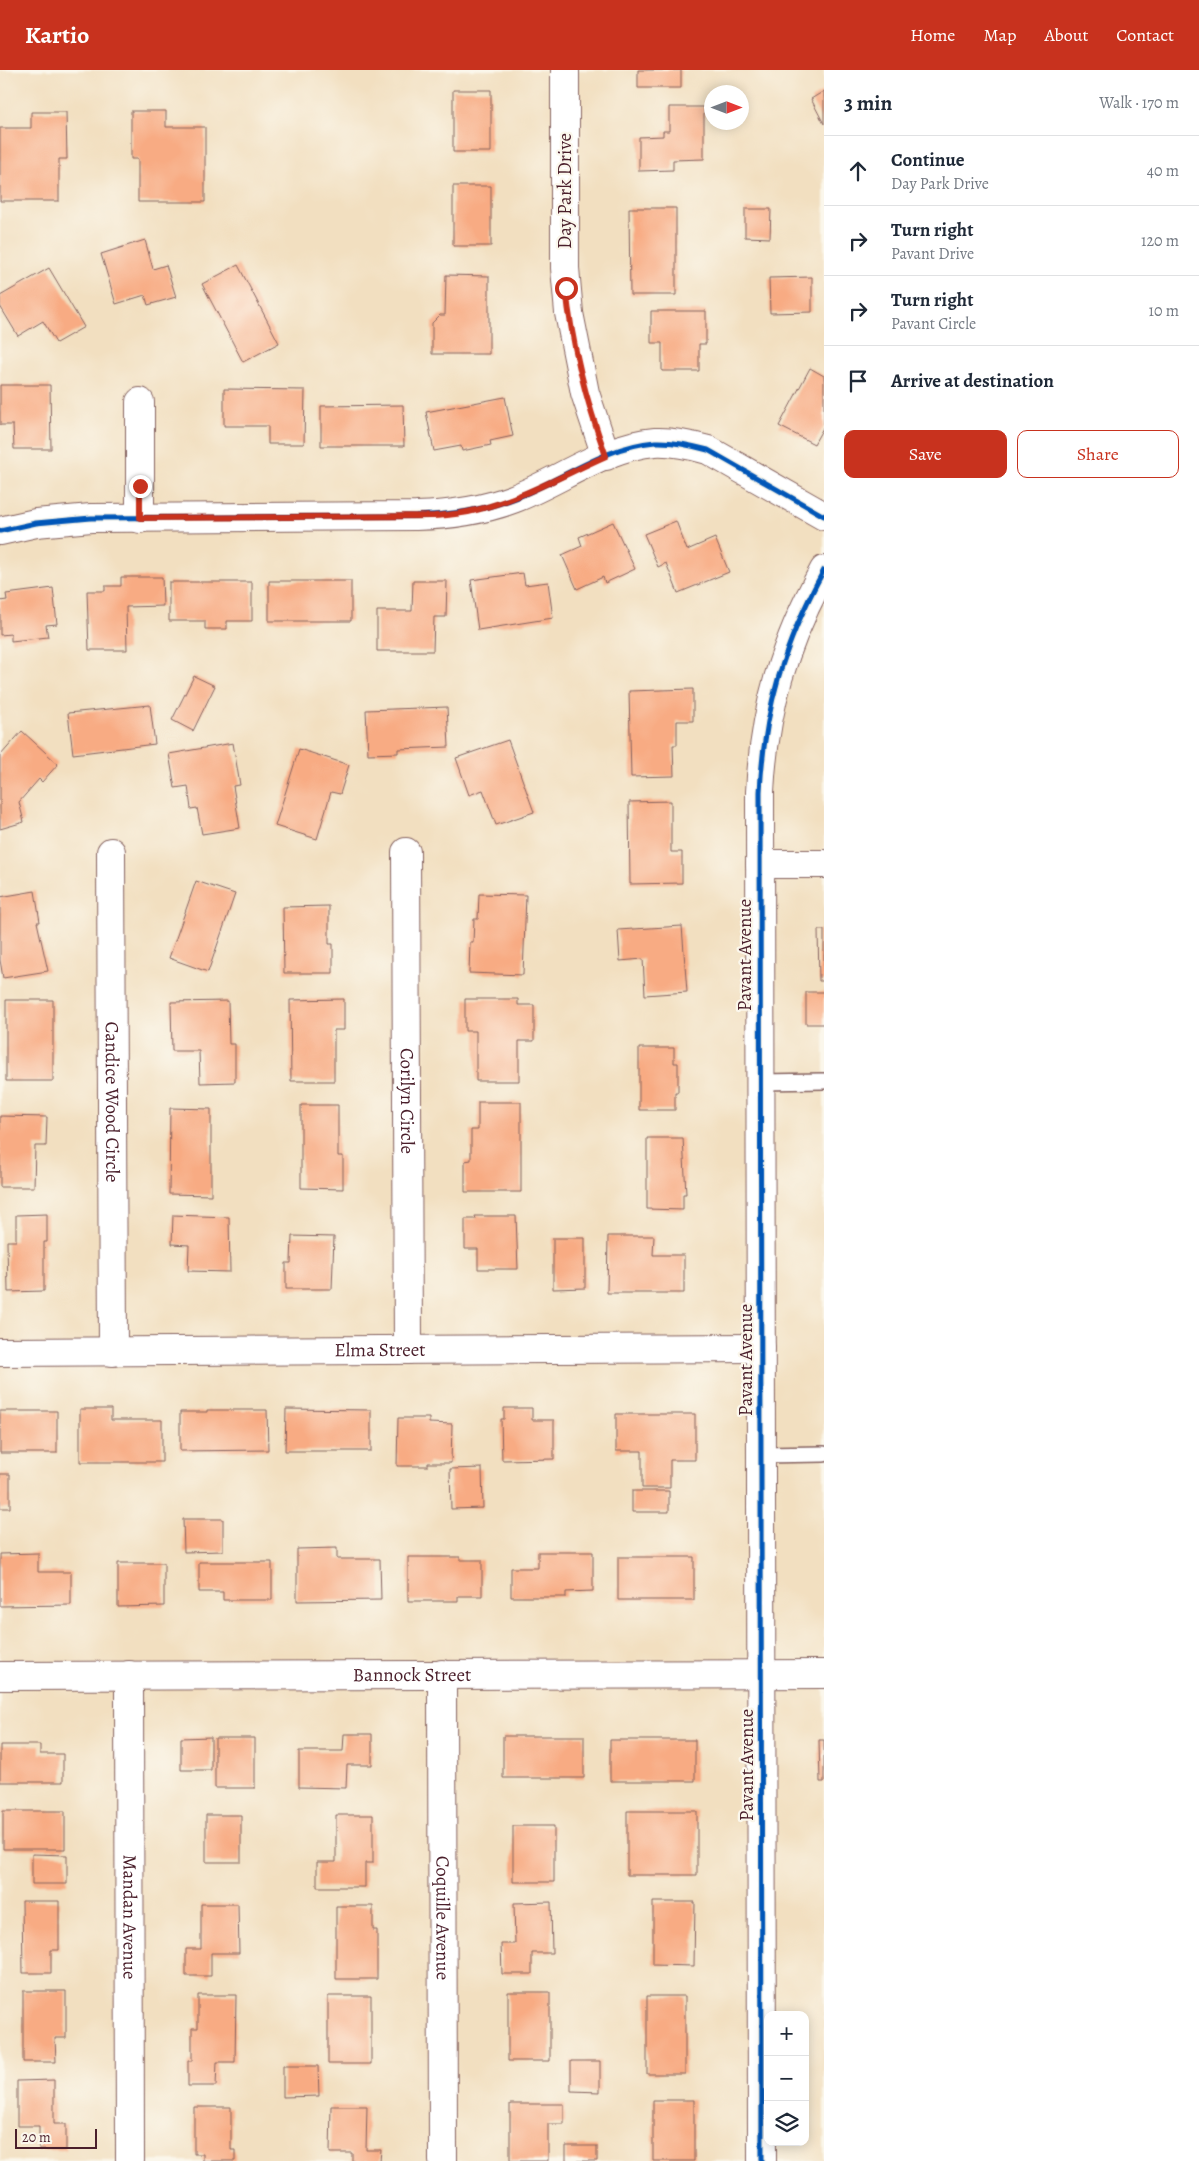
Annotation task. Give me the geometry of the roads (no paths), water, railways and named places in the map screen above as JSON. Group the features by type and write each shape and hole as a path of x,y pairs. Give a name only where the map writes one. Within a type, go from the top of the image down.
{"street":[{"name":"Day Park Drive","path":"565,70 565,268 568,313 585,393 606,456"},
{"path":"140,402 140,518"},
{"path":"0,531 64,519 425,516 455,514 475,511 515,498 606,456 641,444 672,442 689,445 714,454 824,516"},
{"name":"Pavant Avenue","path":"762,2161 760,792 762,755 780,668 802,609 824,570"},
{"name":"Candice Wood Circle","path":"111,852 112,1352"},
{"name":"Corilyn Circle","path":"406,852 408,1350"},
{"path":"760,864 824,864"},
{"name":"Elma Street","path":"0,1352 761,1348"},
{"name":"Coquille Avenue","path":"442,1674 443,2161"},
{"name":"Bannock Street","path":"0,1676 824,1674"},
{"name":"Mandan Avenue","path":"130,1675 130,2161"}],"lane":[{"path":"761,1082 824,1081"},
{"path":"761,1456 824,1454"}]}
